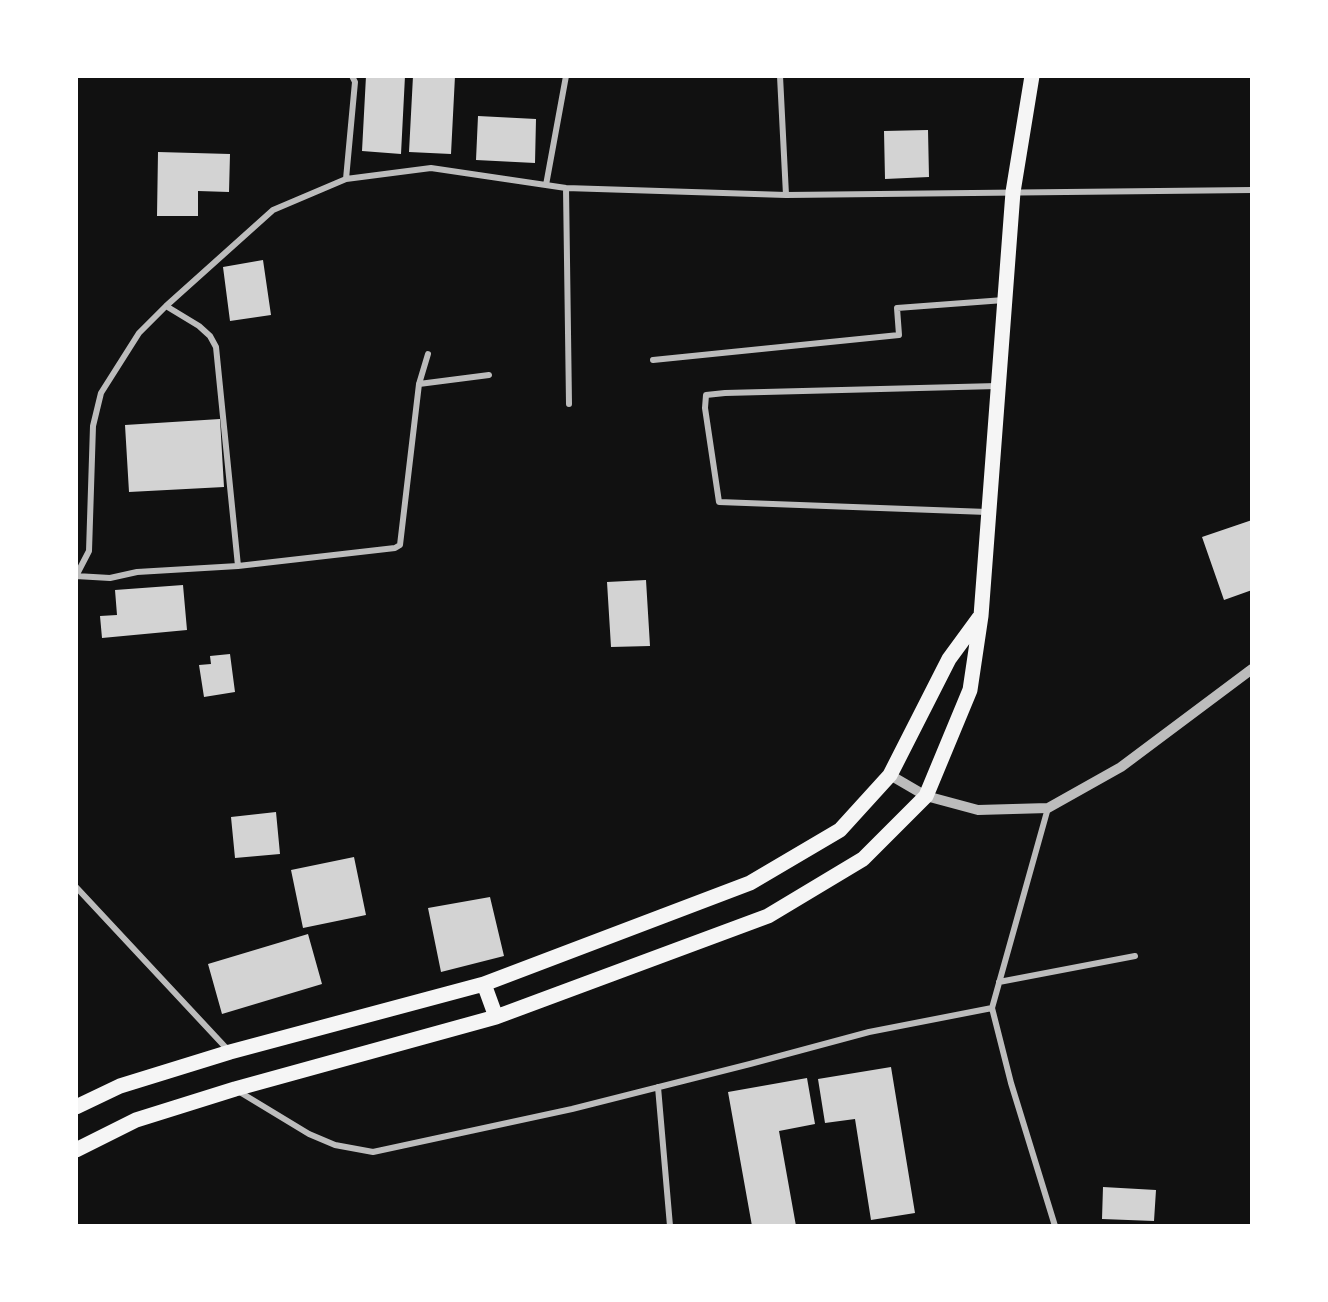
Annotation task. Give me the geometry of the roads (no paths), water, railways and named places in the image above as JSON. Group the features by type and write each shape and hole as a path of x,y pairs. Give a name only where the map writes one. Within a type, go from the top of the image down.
{"main road":[{"path":"76,1150 136,1120 235,1089 496,1017 768,916 863,859 926,796 970,690 981,616 1013,192 1032,76"},
{"path":"76,1107 120,1086 230,1052 484,984 750,883 840,830 890,775 949,659 981,616"},
{"path":"484,984 496,1017"}],"street":[{"path":"346,178 355,82 352,76"},
{"path":"546,185 566,76"},
{"path":"780,76 786,195"},
{"path":"428,354 419,384 400,544 394,548 238,566 137,572 110,578 76,576 89,551 93,426 100,393 139,333 273,210 346,178 431,168 566,188 786,195 1251,190"},
{"path":"566,188 568,404"},
{"path":"653,360 899,335 897,308 1005,300"},
{"path":"166,306 199,326 210,336 216,347 238,566"},
{"path":"419,384 489,375"},
{"path":"988,512 719,502 705,408 706,395 999,386"},
{"path":"890,775 926,796 978,810 1048,808 1121,767 1251,669"},
{"path":"1048,808 992,1008 1011,1083 1055,1226"},
{"path":"76,887 230,1052"},
{"path":"999,982 1135,956"},
{"path":"235,1089 309,1134 335,1145 373,1152 572,1108 869,1032 992,1008"},
{"path":"658,1087 670,1226"}]}
